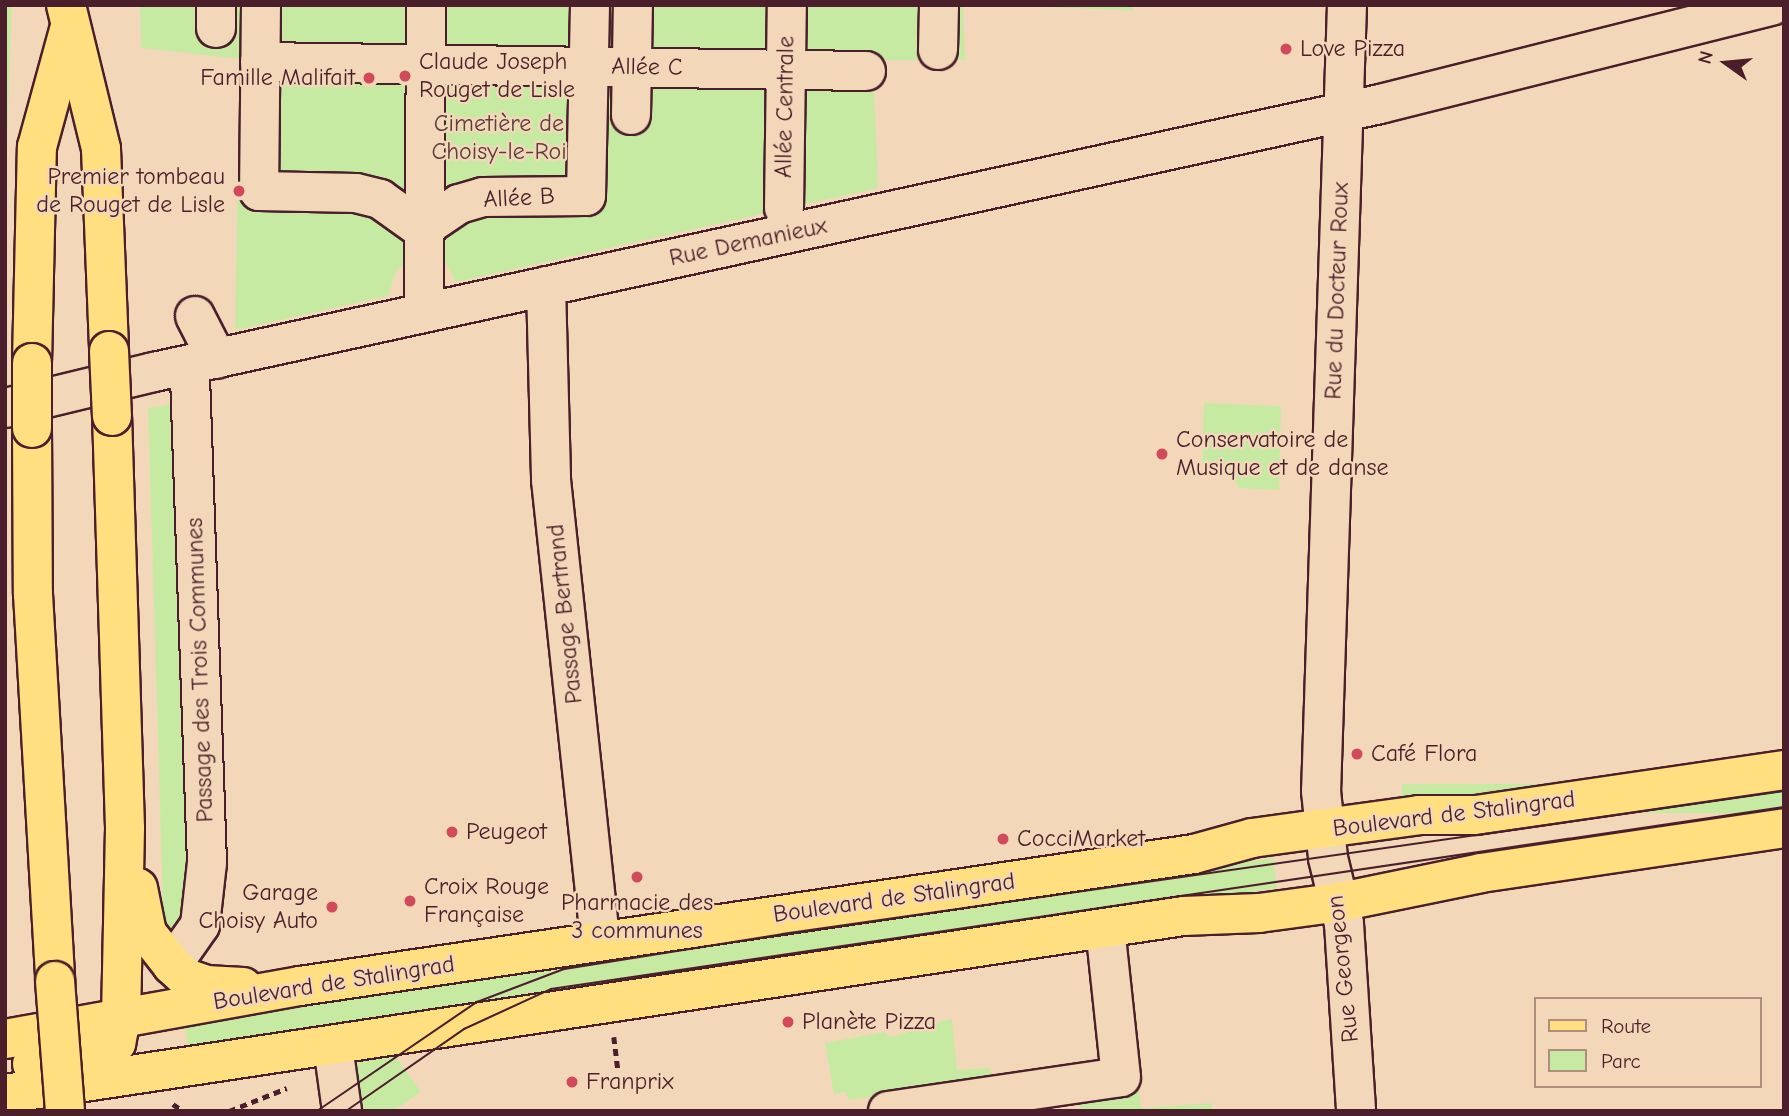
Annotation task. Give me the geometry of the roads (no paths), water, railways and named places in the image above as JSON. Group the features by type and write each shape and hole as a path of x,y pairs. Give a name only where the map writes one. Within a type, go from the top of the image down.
{"main road":[{"path":"5,1068 80,1057 116,1043 121,1019 125,828 113,416 101,149 70,12"},
{"path":"65,1111 33,594 19,418 32,363 37,147 70,12"},
{"name":"Boulevard de Stalingrad","path":"5,1039 272,995 300,986 1194,854 1252,838 1419,815 1476,815 1784,769"},
{"path":"125,828 147,933 172,965 186,978 206,985 243,986 272,995"},
{"path":"5,1094 335,1059 1106,945 1183,916 1259,913 1340,902 1481,873 1784,828"}],"street":[{"path":"261,5 259,191 356,193 380,199 422,229"},
{"path":"424,312 422,229 426,5"},
{"path":"589,66 590,5"},
{"path":"631,115 633,5"},
{"name":"Allée Centrale","path":"784,208 787,5"},
{"path":"938,50 939,5"},
{"name":"Rue du Docteur Roux","path":"1324,829 1321,777 1347,5"},
{"name":"Rue Demanieux","path":"19,418 187,365 1343,111 1773,5"},
{"name":"Allée C","path":"260,62 866,71"},
{"name":"Allée B","path":"422,229 459,204 483,197 586,196 589,66"},
{"name":"Passage Bertrand","path":"546,286 551,480 600,941"},
{"path":"187,365 195,316"},
{"name":"Passage des Trois Communes","path":"172,965 200,925 207,863 187,365"},
{"name":"Rue Georgeon","path":"1324,829 1340,902 1356,1111"},
{"path":"888,1111 1121,1077 1106,945"},
{"path":"335,1059 342,1111"}],"tram line":[{"path":"317,1111 477,1002 564,969 782,934 1784,791"},
{"path":"346,1111 464,1029 551,989 1784,807"}],"place":[{"name":"Love Pizza","path":"1286,49"},
{"name":"Claude Joseph Rouget de Lisle","path":"405,76"},
{"name":"Famille Malifait","path":"369,78"},
{"name":"Premier tombeau de Rouget de Lisle","path":"239,191"},
{"name":"Conservatoire de Musique et de danse","path":"1162,454"},
{"name":"Café Flora","path":"1357,754"},
{"name":"Peugeot","path":"452,832"},
{"name":"CocciMarket","path":"1003,839"},
{"name":"Pharmacie des 3 communes","path":"637,877"},
{"name":"Croix Rouge Française","path":"410,901"},
{"name":"Garage Choisy Auto","path":"332,907"},
{"name":"Planète Pizza","path":"788,1022"},
{"name":"Franprix","path":"572,1082"}],"park label":[{"name":"Cimetière de Choisy-le-Roi","path":"499,138"}]}
